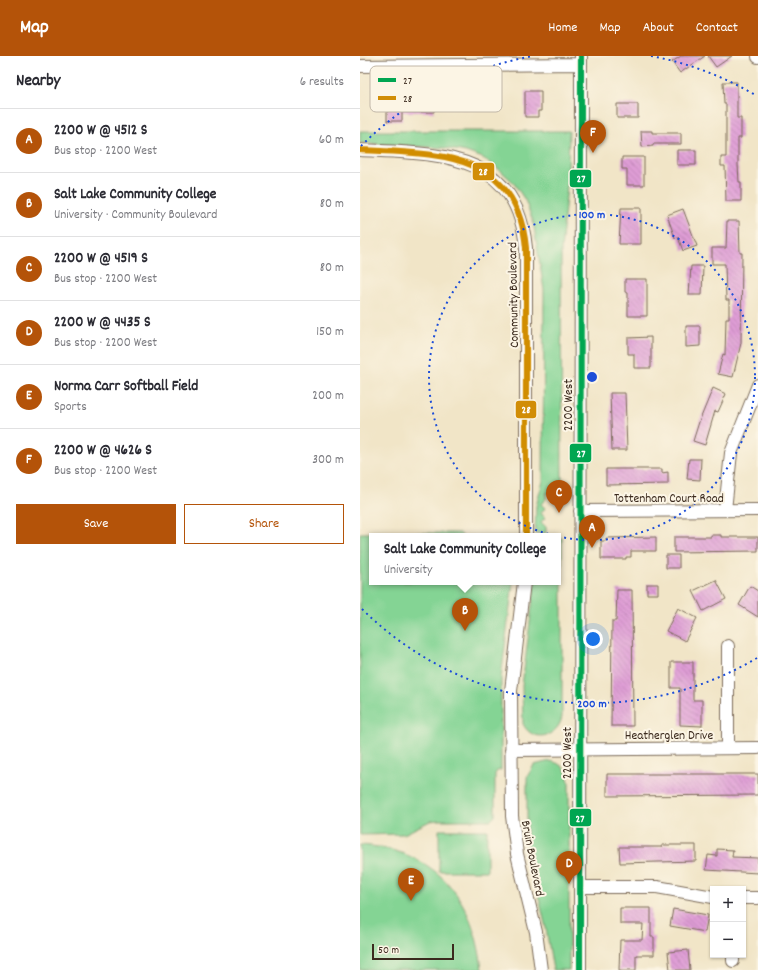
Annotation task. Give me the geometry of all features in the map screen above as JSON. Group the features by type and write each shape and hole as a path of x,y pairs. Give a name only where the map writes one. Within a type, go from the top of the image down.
{"street":[{"path":"360,66 381,61 581,60"},
{"name":"2200 West","path":"580,970 581,60"},
{"name":"Community Boulevard","path":"360,150 447,157 466,162 494,177 502,185 518,210 525,235 527,254 526,533"},
{"path":"725,510 727,475 731,453 758,385"},
{"name":"Tottenham Court Road","path":"580,511 758,510"},
{"path":"511,750 511,691 524,585"},
{"path":"728,646 728,748"},
{"name":"Heatherglen Drive","path":"511,750 580,748 758,748"},
{"name":"Bruin Boulevard","path":"511,750 514,835 536,932 541,970"},
{"path":"580,887 657,887 710,896"},
{"path":"746,898 758,898"}],"green space":[{"path":"360,131 569,131 568,175 561,250 562,494 546,493 546,499 541,504 545,508 541,513 545,518 541,522 546,527 546,533 535,533 536,506 543,481 544,290 533,221 525,200 513,182 500,170 483,158 466,152 444,148 360,143"},
{"path":"360,533 369,533 369,585 513,585 501,678 501,770 497,771 495,774 495,816 491,820 430,821 404,834 360,835"},
{"path":"562,538 562,717 560,724 551,733 545,736 539,736 527,730 523,724 522,686 535,585 561,585"},
{"path":"550,761 564,768 569,783 569,970 553,970 546,928 527,848 527,777 534,765"},
{"path":"439,830 487,830 487,871 439,871"},
{"path":"360,845 387,849 410,856 430,868 446,882 460,900 470,920 478,944 482,970 360,970"}],"building":[{"path":"681,56 705,56 680,73 672,62"},
{"path":"708,56 732,56 716,67"},
{"path":"723,82 737,82 737,118 741,118 741,138 738,138 738,165 739,182 741,182 741,201 726,201 725,166 721,166 721,157 726,157 726,104 724,104"},
{"path":"525,91 541,91 541,111 538,111 538,117 525,117"},
{"path":"617,104 638,104 638,118 617,118"},
{"path":"387,112 402,112 402,121 387,121"},
{"path":"641,131 652,131 652,133 681,133 681,144 653,144 653,146 642,147"},
{"path":"677,150 696,150 696,165 677,165"},
{"path":"622,157 644,157 644,185 627,185 627,169 622,169"},
{"path":"621,208 641,208 641,244 619,244"},
{"path":"683,209 697,246 683,251 678,237 675,238 667,215"},
{"path":"727,221 739,221 740,253 742,253 741,343 733,377 718,374 723,354 725,355 726,318 729,318 729,300 726,300 725,264 712,264 712,248 726,248"},
{"path":"691,266 703,266 702,295 689,295"},
{"path":"625,279 647,279 647,316 628,316 628,293 625,292"},
{"path":"686,326 700,326 700,346 686,347"},
{"path":"651,337 651,368 634,368 634,354 628,354 628,338"},
{"path":"713,388 726,394 718,412 715,411 705,445 693,441"},
{"path":"610,393 625,393 627,450 612,450"},
{"path":"689,459 701,459 700,480 687,479"},
{"path":"606,469 662,469 662,473 668,472 668,484 606,485"},
{"path":"711,535 721,535 721,537 758,537 758,551 674,552 674,537 711,537"},
{"path":"656,537 656,551 631,551 631,557 626,557 626,559 601,559 601,541 606,541 606,538"},
{"path":"666,555 679,555 679,568 666,568"},
{"path":"716,580 726,599 703,611 693,591"},
{"path":"647,584 658,584 658,594 647,594"},
{"path":"750,586 758,591 758,617 739,605"},
{"path":"617,590 632,590 633,726 611,726 612,621 616,621"},
{"path":"678,608 697,618 685,641 666,631"},
{"path":"671,662 693,662 693,700 702,700 702,726 680,725 680,688 671,688"},
{"path":"607,774 758,774 758,795 607,796"},
{"path":"662,845 696,845 696,861 620,863 619,847 662,847"},
{"path":"717,849 733,850 732,857 758,858 758,873 706,870 708,855 717,856"},
{"path":"620,908 651,908 651,937 654,937 654,955 636,955 636,970 619,970 620,940 642,940 643,924 620,924"},
{"path":"673,909 708,915 705,932 670,926"},
{"path":"688,950 690,970 670,970 668,952"}],"transit line":[{"name":"27","path":"580,970 581,56"},
{"name":"28","path":"360,150 417,153 444,157 468,164 490,175 507,192 519,216 526,248 526,533"}],"place":[{"name":"2200 W @ 4626 S","path":"593,153"},
{"name":"2200 W @ 4519 S","path":"559,513"},
{"name":"2200 W @ 4512 S","path":"592,548"},
{"name":"Salt Lake Community College","path":"465,631"},
{"name":"2200 W @ 4435 S","path":"569,884"},
{"name":"Norma Carr Softball Field","path":"411,901"}]}
